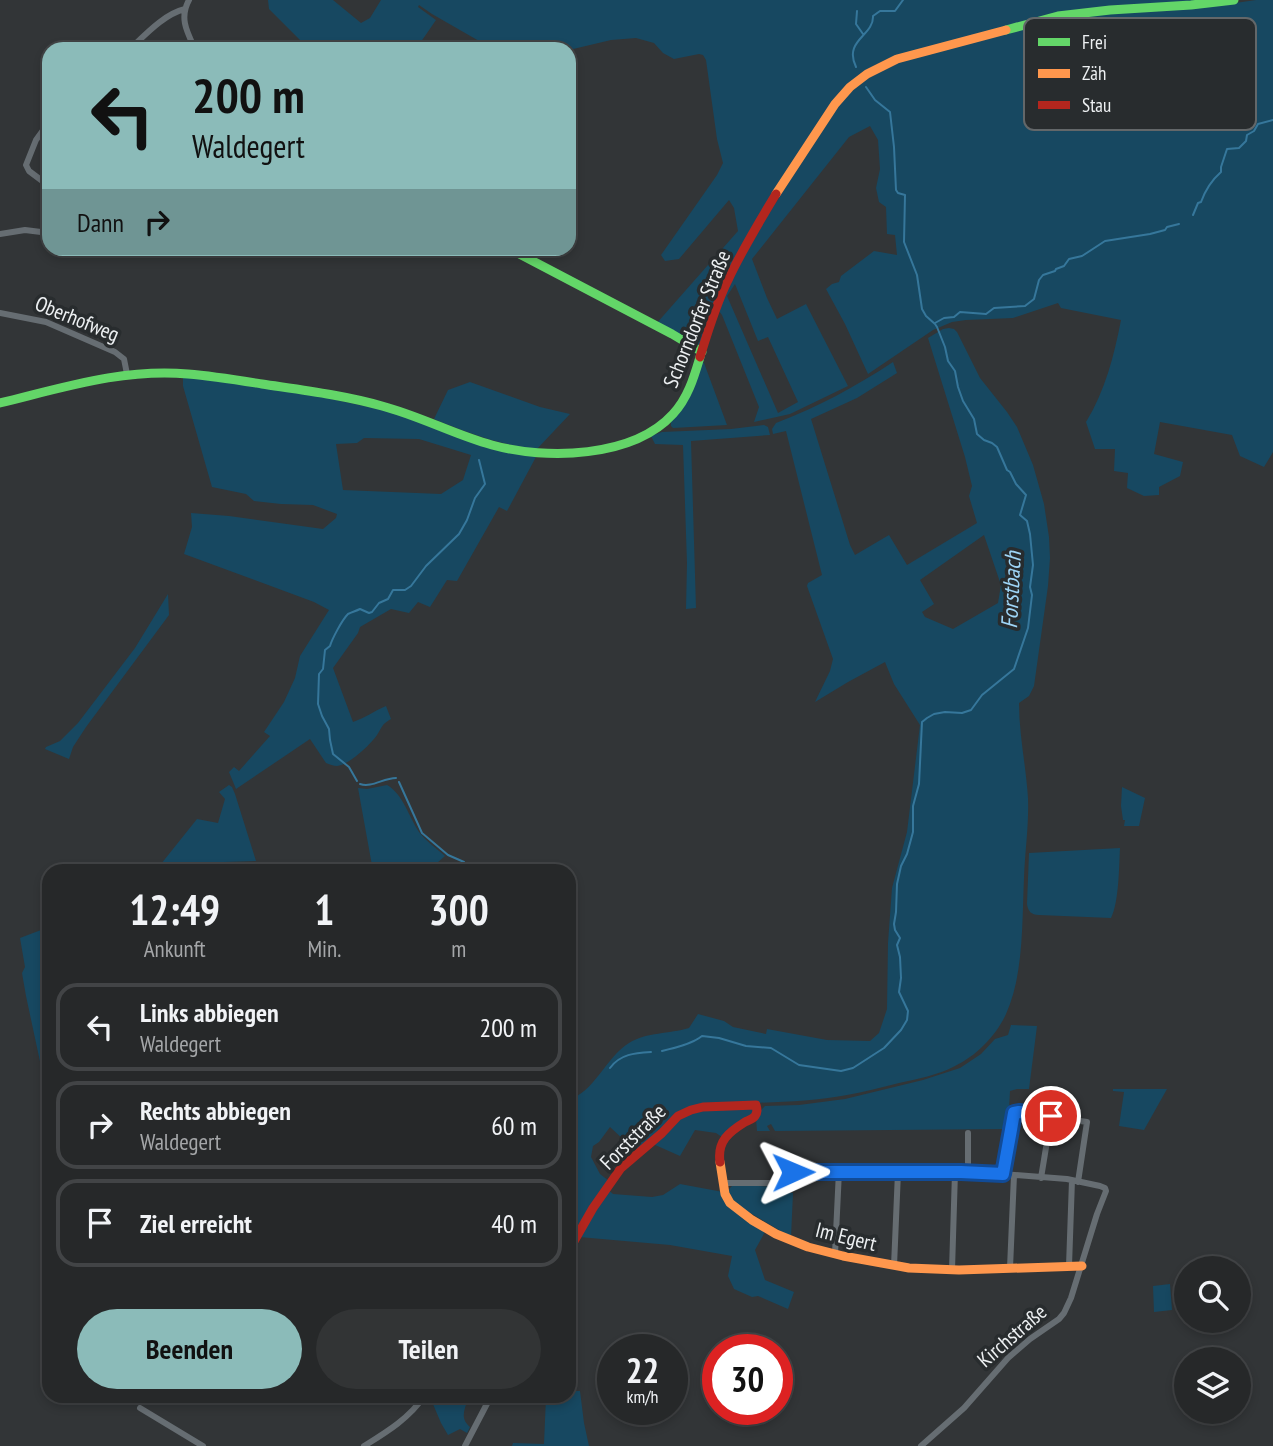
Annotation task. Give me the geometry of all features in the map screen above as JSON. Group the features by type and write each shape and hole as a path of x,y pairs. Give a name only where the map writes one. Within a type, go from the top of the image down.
{"main road":[{"name":"Schorndorfer Straße","path":"1055,18 1085,12 1234,0"},
{"name":"Schorndorfer Straße","path":"0,403 128,374 183,373 335,396 404,412 504,449 566,452 599,449 629,442 658,428 682,403 741,252 828,113 848,89 868,72 897,59 1024,24"},
{"path":"523,256 702,352"},
{"name":"Im Egert","path":"756,1105 757,1114 754,1118 723,1139 719,1156 725,1194 730,1203 758,1224 793,1241 835,1254 894,1266 952,1269 1082,1266"},
{"name":"Forststraße","path":"576,1238 621,1168 678,1116 703,1107 756,1105"}],"street":[{"path":"189,0 184,17 192,42"},
{"path":"138,42 174,12 185,9"},
{"path":"42,132 26,164 28,170 42,181"},
{"path":"0,234 25,230 42,232"},
{"name":"Oberhofweg","path":"0,313 46,321 115,352 124,359 128,374"},
{"path":"1003,1174 1014,1113 1087,1122 1075,1181 1069,1266"},
{"path":"1041,1178 1051,1116"},
{"path":"968,1133 968,1172"},
{"path":"835,1254 839,1171"},
{"path":"723,1183 780,1183 792,1172 839,1171 968,1172 1075,1181"},
{"path":"894,1266 898,1172"},
{"path":"952,1269 956,1172"},
{"path":"1010,1268 1014,1175"},
{"name":"Kirchstraße","path":"921,1446 964,1408 992,1374 1016,1351 1062,1316 1069,1305 1106,1191 1102,1186 1075,1181"},
{"path":"364,1446 405,1417 418,1403"},
{"path":"465,1446 487,1403"},
{"path":"140,1408 203,1446"}],"shaded area":[{"path":"268,0 333,0 361,23 370,18 381,0 1211,0 1116,6 1065,18 1024,18 1024,28 885,60 861,73 847,85 748,234 699,346 656,324 738,231 734,208 729,200 679,259 665,261 661,255 723,163 703,55 674,59 663,53 654,43 636,38 611,40 576,48 576,42 481,42 419,5 418,7 436,20 421,42 302,42 269,9"},
{"path":"1273,0 1273,452 1264,467 1240,456 1232,435 1160,422 1154,454 1183,462 1180,476 1159,487 1159,495 1144,496 1127,488 1128,473 1114,471 1115,449 1095,449 1086,422 1108,373 1121,320 1061,308 1058,303 1013,318 952,322 933,330 868,374 826,289 839,282 841,276 874,251 897,255 895,235 887,234 886,207 879,202 876,188 880,169 878,140 870,126 849,137 752,259 777,319 806,304 848,386 790,414 754,422 759,407 719,311 733,276 768,215 840,102 864,80 889,65 1024,28 1024,130 1256,130 1256,18 1069,18","holes":["735,284 758,341 768,337 798,402 778,413 727,296"]},
{"path":"943,329 954,329 957,332 980,378 1017,427 1033,465 1044,504 1049,537 1048,586 1034,686 1029,696 1019,703 1028,818 1019,965 1006,1014 997,1030 978,1051 942,1072 835,1097 752,1103 754,1112 722,1137 716,1133 695,1130 680,1156 653,1144 638,1150 610,1127 593,1146 591,1157 600,1174 609,1181 605,1187 613,1194 652,1197 663,1195 680,1184 723,1192 766,1230 755,1250 765,1280 794,1292 788,1309 734,1289 728,1276 732,1256 670,1245 579,1237 579,1225 576,1224 576,1097 593,1083 629,1043 643,1037 689,1028 698,1014 724,1021 733,1027 766,1034 767,1029 827,1040 870,1041 879,1033 887,1009 892,888 907,832 920,725 894,684 885,662 815,702 833,659 807,586 822,575 786,431 773,434 772,429 776,423 836,396 893,362 897,373 857,398 811,419 855,555 889,535 907,565 977,523 969,496 972,486 965,457 928,338","holes":["984,535 1001,585 998,603 953,629 925,617 922,612 934,604 920,580"]},
{"path":"702,362 727,425 673,428 671,421"},
{"path":"183,376 322,397 392,412 537,455 507,511 499,507 457,581 447,580 430,607 418,602 409,613 391,609 360,627 333,668 353,722 386,706 391,719 364,749 342,765 326,763 310,739 236,789 229,772 234,767 239,771 270,736 264,732 284,702 295,678 300,656 329,610 184,554 192,527 191,513 323,529 337,514 313,505 254,501 246,494 212,487 183,386","holes":["364,438 419,439 471,455 463,480 441,494 343,490 336,444 357,443"]},
{"path":"470,382 540,407 570,414 537,449 484,438 434,419 448,390"},
{"path":"764,425 768,427 770,435 691,441 696,608 686,609 683,445 655,444 651,436 662,432"},
{"path":"168,594 169,615 86,727 69,759 45,749 60,741 78,723 135,648"},
{"path":"229,785 235,794 256,861 161,864 197,819 218,823 225,799 219,792"},
{"path":"387,785 393,789 419,832 445,856 438,864 372,864 358,788"},
{"path":"1122,787 1145,798 1139,826 1124,826"},
{"path":"1120,848 1117,894 1111,918 1036,915 1029,911 1029,853"},
{"path":"41,930 42,1071 22,973 25,967 20,938"},
{"path":"1011,1025 1037,1026 1029,1089 1010,1091 1008,1129 775,1131 771,1124 767,1126 770,1131 757,1131 756,1119 765,1106 845,1099 960,1068 981,1054 995,1039 1008,1035"},
{"path":"1113,1089 1167,1089 1144,1130 1119,1126 1124,1092"},
{"path":"733,1185 782,1187 782,1192 793,1193 791,1237 735,1204 728,1190"},
{"path":"1170,1284 1172,1310 1154,1312 1153,1286"},
{"path":"576,1391 580,1391 589,1446 512,1446 513,1443 544,1444 546,1403 576,1403"},
{"path":"433,1403 467,1403 464,1413 470,1427 467,1433 460,1429 448,1435"}],"waterway":[{"name":"Forstbach","path":"856,67 853,50 869,29 873,16 880,11 895,11 903,0"},
{"path":"857,11 856,24 863,34"},
{"name":"Forstbach","path":"662,1051 702,1036 746,1046 771,1048 799,1065 841,1071 853,1068 884,1048 901,1030 907,1020 908,1011 899,992 901,978 897,945 900,938 894,924 897,884 913,832 913,806 919,784 922,722 934,714 971,710 982,695 1014,669 1028,628 1033,565 1027,521 1020,515 1026,495 1007,470 997,447 977,434 974,419 963,401 955,371 948,361 937,327 922,309 917,275 904,242 905,195 896,190 890,112 875,100 866,87"},
{"path":"1256,128 1258,124 1273,120"},
{"path":"1193,215 1198,203 1221,172 1227,149 1239,148 1246,141 1247,135 1255,130"},
{"path":"935,323 954,317 960,312 986,314 994,308 1025,306 1034,299 1043,275 1064,266 1069,259 1082,256 1105,241 1150,234 1179,224"},
{"path":"357,781 349,767 333,754 329,729 318,704 319,674 323,669 325,650 348,614 360,609 372,612 379,603 388,599 393,590 405,590 411,586 426,566 459,534 475,498 485,484 479,460"},
{"path":"360,784 369,785 396,778"},
{"path":"399,782 422,833 448,855 465,864"},
{"name":"Forstbach","path":"610,1068 623,1057 651,1052"}],"traffic: fast":[{"path":"1051,18 1110,10 1234,0"},
{"path":"1006,30 1024,25"},
{"path":"523,256 702,352"},
{"path":"0,403 117,377 188,374 352,399 396,410 465,436 514,450 537,453 588,452 635,440 656,429 683,401 700,357"}],"traffic: slow":[{"path":"776,194 835,104 850,87 867,74 897,59 1006,30"},
{"path":"720,1162 725,1194 730,1203 776,1234 808,1247 909,1268 959,1270 1082,1266"}],"traffic: jam":[{"path":"700,357 724,289 776,194"},
{"path":"576,1238 621,1168 678,1116 703,1107 756,1105 757,1112 754,1117 725,1138 720,1148 720,1162"}],"route":[{"path":"793,1172 1003,1174 1014,1113 1051,1116"}]}
